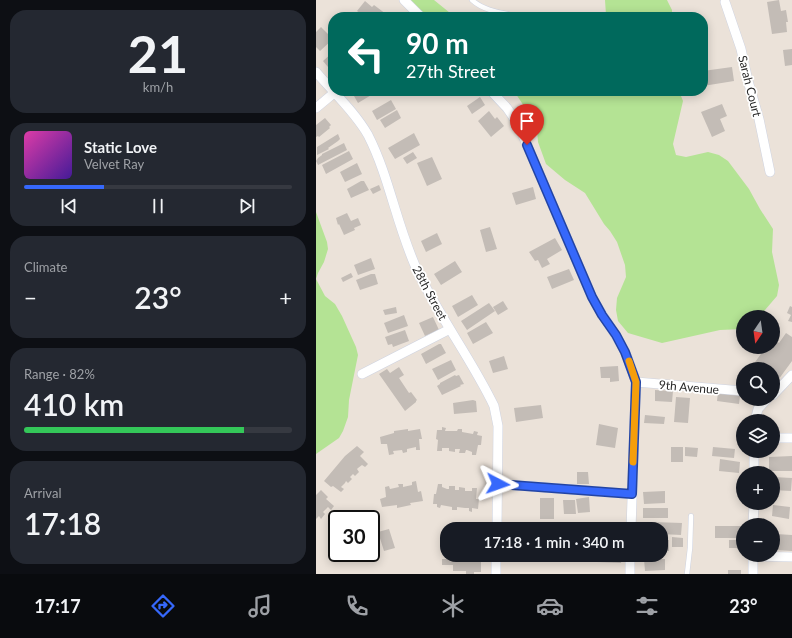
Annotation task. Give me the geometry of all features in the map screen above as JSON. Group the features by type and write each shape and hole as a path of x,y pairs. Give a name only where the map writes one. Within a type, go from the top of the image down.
{"street":[{"path":"404,0 416,12"},
{"name":"Sarah Court","path":"728,1 759,119 770,172"},
{"name":"28th Street","path":"316,72 328,86"},
{"path":"316,108 330,96"},
{"name":"28th Street","path":"337,96 356,118 367,135 386,179 409,252 424,284 494,406 498,426 497,522"},
{"path":"496,96 507,108 518,124 592,297 625,352 636,382 631,522"},
{"path":"362,374 450,329"},
{"path":"780,387 792,374"},
{"name":"9th Avenue","path":"636,382 736,390"},
{"path":"780,438 792,438"},
{"path":"498,484 632,494"},
{"path":"780,557 792,557"},
{"path":"496,562 496,574"},
{"path":"630,562 630,574"},
{"path":"753,562 753,574"}],"lane":[{"path":"472,0 486,9 500,12"},
{"path":"687,574 690,548 691,516"}],"green space":[{"path":"408,0 434,0 449,12 423,12"},
{"path":"605,0 667,0 672,10 672,12 606,12"},
{"path":"517,96 681,96 683,101 673,144 676,155 686,157 708,152 719,155 728,161 749,189 773,229 772,252 779,285 777,296 765,310 736,310 736,329 720,330 662,343 628,333 618,321 616,310 617,298 626,277 625,265 617,242 585,193 565,180 546,164 538,142 537,130 533,120"},
{"path":"316,212 327,242 328,249 316,279"},
{"path":"316,279 325,296 335,304 342,316 358,355 349,400 348,417 343,431 339,438 316,454"}],"building":[{"path":"779,0 781,11 786,10 788,22 786,22 787,32 772,34 767,2"},
{"path":"365,1 372,7 374,5 383,12 358,12 357,11"},
{"path":"321,27 328,34 328,44 320,51 316,47 316,32"},
{"path":"792,49 792,65 785,66 783,50"},
{"path":"328,56 328,67 323,61"},
{"path":"732,67 734,81 708,85 708,70"},
{"path":"354,96 370,96 358,103"},
{"path":"480,97 485,105 472,114 467,106"},
{"path":"391,100 396,109 377,120 372,111"},
{"path":"722,104 727,116 720,119 725,131 712,137 701,112"},
{"path":"397,110 401,118 385,128 380,120"},
{"path":"489,111 495,119 497,117 504,126 491,137 478,121"},
{"path":"325,118 331,125 329,127 330,128 319,137 316,137 316,125"},
{"path":"414,133 420,145 395,159 388,148"},
{"path":"338,134 340,139 338,141 328,148 329,149 317,155 317,147"},
{"path":"344,143 347,150 318,165 316,161 322,154"},
{"path":"349,151 353,159 326,174 322,165"},
{"path":"413,152 417,158 407,164 403,158"},
{"path":"432,157 442,179 427,186 417,163"},
{"path":"357,163 362,174 345,182 340,172"},
{"path":"361,181 364,181 369,190 351,198 347,189"},
{"path":"379,185 381,190 373,194 370,189"},
{"path":"533,187 536,199 516,205 512,193"},
{"path":"347,213 351,221 358,218 361,225 354,228 355,230 344,235 336,218"},
{"path":"490,227 497,249 486,252 480,230"},
{"path":"437,233 442,244 426,252 421,241"},
{"path":"555,238 562,250 547,259 550,264 542,268 538,260 535,261 529,252"},
{"path":"371,258 375,269 358,275 354,265"},
{"path":"455,261 462,272 441,285 434,274"},
{"path":"569,269 574,280 552,289 547,277"},
{"path":"351,273 353,277 343,282 341,278"},
{"path":"371,274 375,274 378,284 360,290 356,280"},
{"path":"472,295 478,305 458,317 452,306"},
{"path":"503,301 508,309 498,315 493,307"},
{"path":"489,303 495,311 467,330 461,321"},
{"path":"790,306 792,307 792,322 788,321 791,315 787,313"},
{"path":"396,307 397,313 385,315 383,310"},
{"path":"404,315 408,326 388,333 384,323"},
{"path":"433,317 439,330 425,336 419,323"},
{"path":"486,322 493,333 473,344 467,333"},
{"path":"405,330 409,341 393,347 392,344 388,345 385,337"},
{"path":"786,333 792,337 792,361 780,377 780,362 755,362 761,354 780,354 780,342"},
{"path":"441,344 446,353 426,364 421,354"},
{"path":"504,356 508,369 493,373 489,361"},
{"path":"451,360 456,370 438,380 432,369"},
{"path":"618,366 619,381 610,382 610,378 601,378 600,367"},
{"path":"399,367 404,375 399,378 409,393 411,392 417,400 405,411 379,374 387,369 390,373"},
{"path":"455,375 459,375 464,384 442,395 437,386"},
{"path":"655,390 673,391 672,402 655,401"},
{"path":"718,392 736,395 736,404 717,401"},
{"path":"676,397 690,398 688,423 674,422"},
{"path":"473,400 476,401 477,412 454,414 453,403"},
{"path":"541,405 543,418 516,422 514,408"},
{"path":"645,415 665,417 664,424 644,423"},
{"path":"599,424 618,428 615,448 596,445"},
{"path":"442,427 446,428 445,431 457,431 458,429 462,429 462,432 473,434 474,431 478,432 477,435 482,436 481,445 478,445 476,455 472,455 472,452 467,450 465,453 459,453 460,449 455,449 455,452 449,451 449,448 442,448 442,451 437,451 437,430 442,430"},
{"path":"408,429 408,431 420,429 422,439 419,439 420,450 416,450 416,447 407,449 407,452 403,453 402,450 393,451 394,454 389,455 387,444 381,444 380,437 394,433 394,431"},
{"path":"357,446 364,452 360,456 368,464 365,467 362,465 357,469 359,472 355,476 353,474 350,477 352,479 348,483 346,481 341,487 344,489 341,492 333,486 331,487 324,481 345,456"},
{"path":"671,447 683,447 683,462 671,462"},
{"path":"685,447 698,448 697,457 685,456"},
{"path":"713,447 735,449 734,458 712,456"},
{"path":"792,456 792,471 780,471 780,466 769,466 769,458 780,458 780,457"},
{"path":"720,459 740,462 740,466 736,466 736,473 719,471"},
{"path":"577,472 588,472 589,484 577,484"},
{"path":"780,477 792,478 791,491 780,490"},
{"path":"416,481 418,492 421,491 423,501 410,503 411,505 397,508 397,505 382,507 380,499 386,497 385,487 389,486 390,489 399,487 398,484 403,484 403,487 412,485 412,482"},
{"path":"438,484 442,484 442,487 447,489 449,489 449,486 455,486 455,490 459,490 459,487 465,488 465,491 472,491 472,488 477,488 476,499 479,499 478,509 472,508 472,512 469,511 469,508 457,507 457,510 452,510 452,507 441,505 440,508 437,507 437,504 433,504 434,494 436,494"},
{"path":"321,490 328,497 326,499 334,506 331,510 328,507 323,512 325,514 321,519 319,516 316,519 316,495"},
{"path":"665,491 665,503 644,504 643,492"},
{"path":"589,497 590,512 578,513 576,499"},
{"path":"540,498 554,498 554,519 540,519"},
{"path":"563,500 575,500 576,514 564,514"},
{"path":"780,506 790,507 789,519 772,516 773,510 780,510"},
{"path":"643,508 668,508 668,518 643,518"},
{"path":"668,523 682,523 681,535 668,534"},
{"path":"715,526 736,526 736,538 715,538"},
{"path":"389,529 395,548 384,551 380,538 380,531"},
{"path":"780,534 792,535 792,551 780,550"},
{"path":"672,537 683,538 683,547 672,547"},
{"path":"668,540 669,540 668,551"},
{"path":"729,540 736,540 736,548 729,548"},
{"path":"442,562 481,562 481,572 466,574 466,571 453,571 453,565 442,565"},
{"path":"597,562 621,562 621,563"},
{"path":"644,562 665,562 665,570 645,571"},
{"path":"728,570 741,570 741,574 728,574"}],"slow traffic":[{"path":"629,361 636,382 633,462"}],"route":[{"path":"498,484 632,494 636,382 625,352 592,297 527,145"}]}
